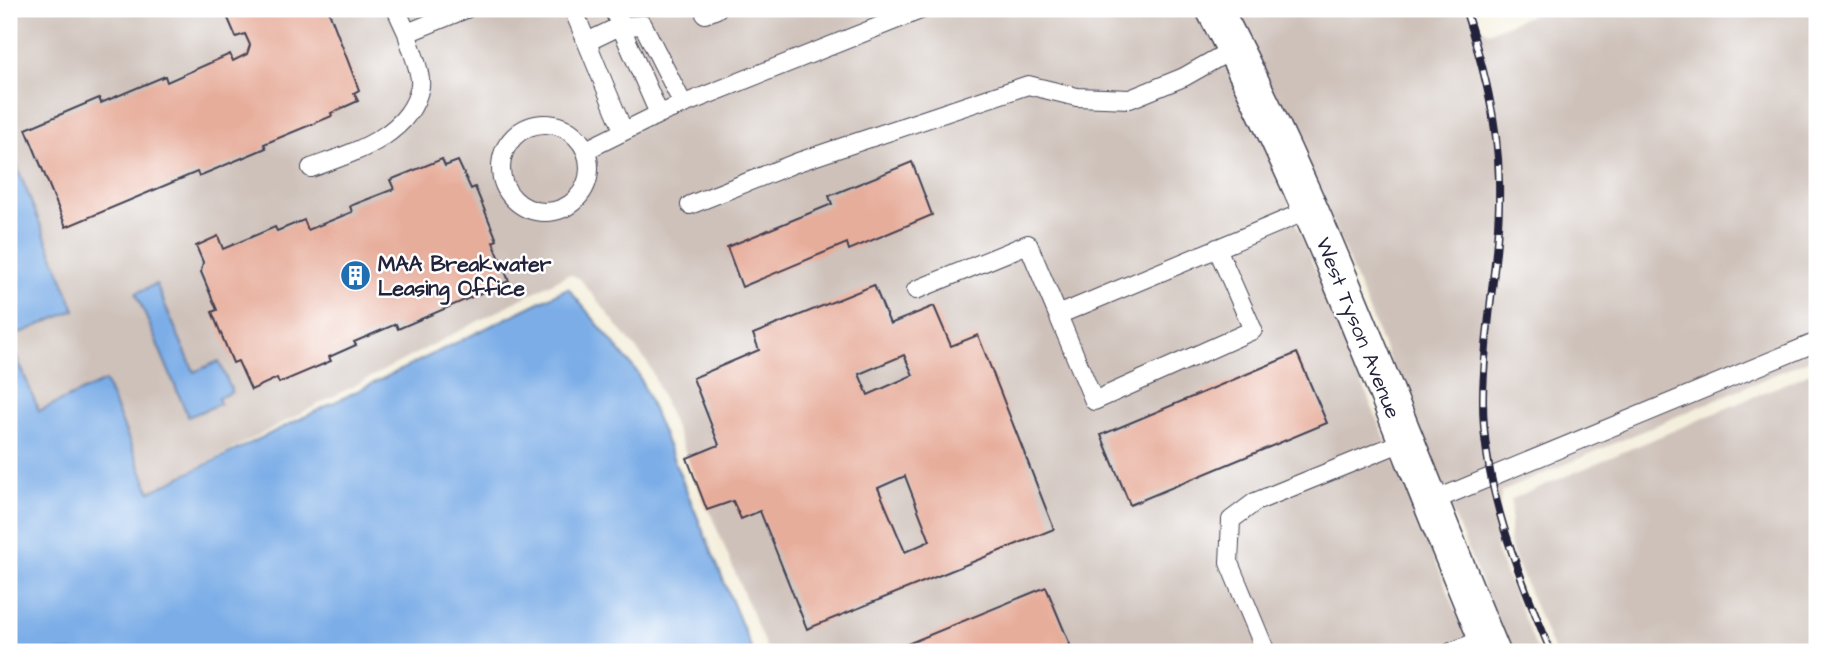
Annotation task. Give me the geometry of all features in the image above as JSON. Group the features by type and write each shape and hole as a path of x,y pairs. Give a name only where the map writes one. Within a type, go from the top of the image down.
{"street":[{"name":"West Tyson Avenue","path":"1214,9 1235,48 1309,210 1489,645"}],"lane":[{"path":"312,168 361,150 403,123 420,85 407,33 396,9"},
{"path":"407,33 466,9"},
{"path":"573,9 623,130"},
{"path":"586,150 659,114 923,9"},
{"path":"587,42 616,17"},
{"path":"616,17 643,25 683,104"},
{"path":"616,17 659,114"},
{"path":"690,205 798,162 1028,85 1077,97 1130,99 1184,77 1235,48"},
{"path":"540,124 568,129 586,150 590,165 588,180 572,204 544,212 529,209 516,201 507,190 501,161 514,136 526,128 540,124"},
{"path":"1058,314 1309,210"},
{"path":"916,290 1028,244 1094,401 1253,330 1217,248"},
{"path":"1430,502 1817,342"},
{"path":"1266,652 1229,563 1231,520 1255,502 1405,441"},
{"path":"1451,652 1489,645"}],"shaded area":[{"path":"9,9 1471,9 1477,24 1488,32 1546,9 1817,9 1817,356 1501,492 1496,550 1538,652 1510,652 1319,190 1288,203 1473,652 768,652 649,365 580,279 572,275 567,275 150,492 105,381 39,411 9,338 75,310 9,147"},
{"path":"1817,370 1817,652 1554,652 1509,544 1512,499"}],"water":[{"path":"9,147 75,310 9,338"},
{"path":"156,284 194,372 219,361 232,392 218,398 220,404 188,417 136,293"},
{"path":"568,288 638,373 753,652 9,652 9,338 39,411 105,381 150,492"}],"building":[{"path":"224,9 328,9 359,90 354,93 358,101 331,113 332,116 264,144 266,148 199,176 197,172 66,227 26,129 99,98 101,103 165,76 167,82 230,54 233,61 247,54 250,45 245,34 236,37"},
{"name":"MAA Breakwater Leasing Office","path":"442,159 445,166 458,161 471,189 475,187 497,240 493,242 509,281 398,329 396,324 354,342 356,345 329,357 331,361 279,383 277,378 251,390 238,361 233,363 212,312 217,310 201,272 203,262 196,246 218,236 223,249 275,227 277,231 304,220 308,230 352,212 350,206 394,189 390,180"},
{"path":"912,162 932,215 849,250 847,243 742,287 727,247 832,204 829,196"},
{"path":"874,285 890,324 934,306 951,346 978,335 1054,529 807,629 760,511 741,519 733,501 707,510 687,458 719,445 693,378 759,350 753,334","holes":["904,355 913,375 868,395 859,374","905,476 930,541 905,552 878,488"]},
{"path":"1297,353 1327,423 1130,505 1101,435"},
{"path":"1046,587 1073,652 888,652"}],"railway":[{"path":"1465,9 1488,93 1498,158 1499,207 1483,397 1488,463 1514,559 1551,652"}],"place":[{"name":"MAA Breakwater Leasing Office","path":"355,276"}]}
